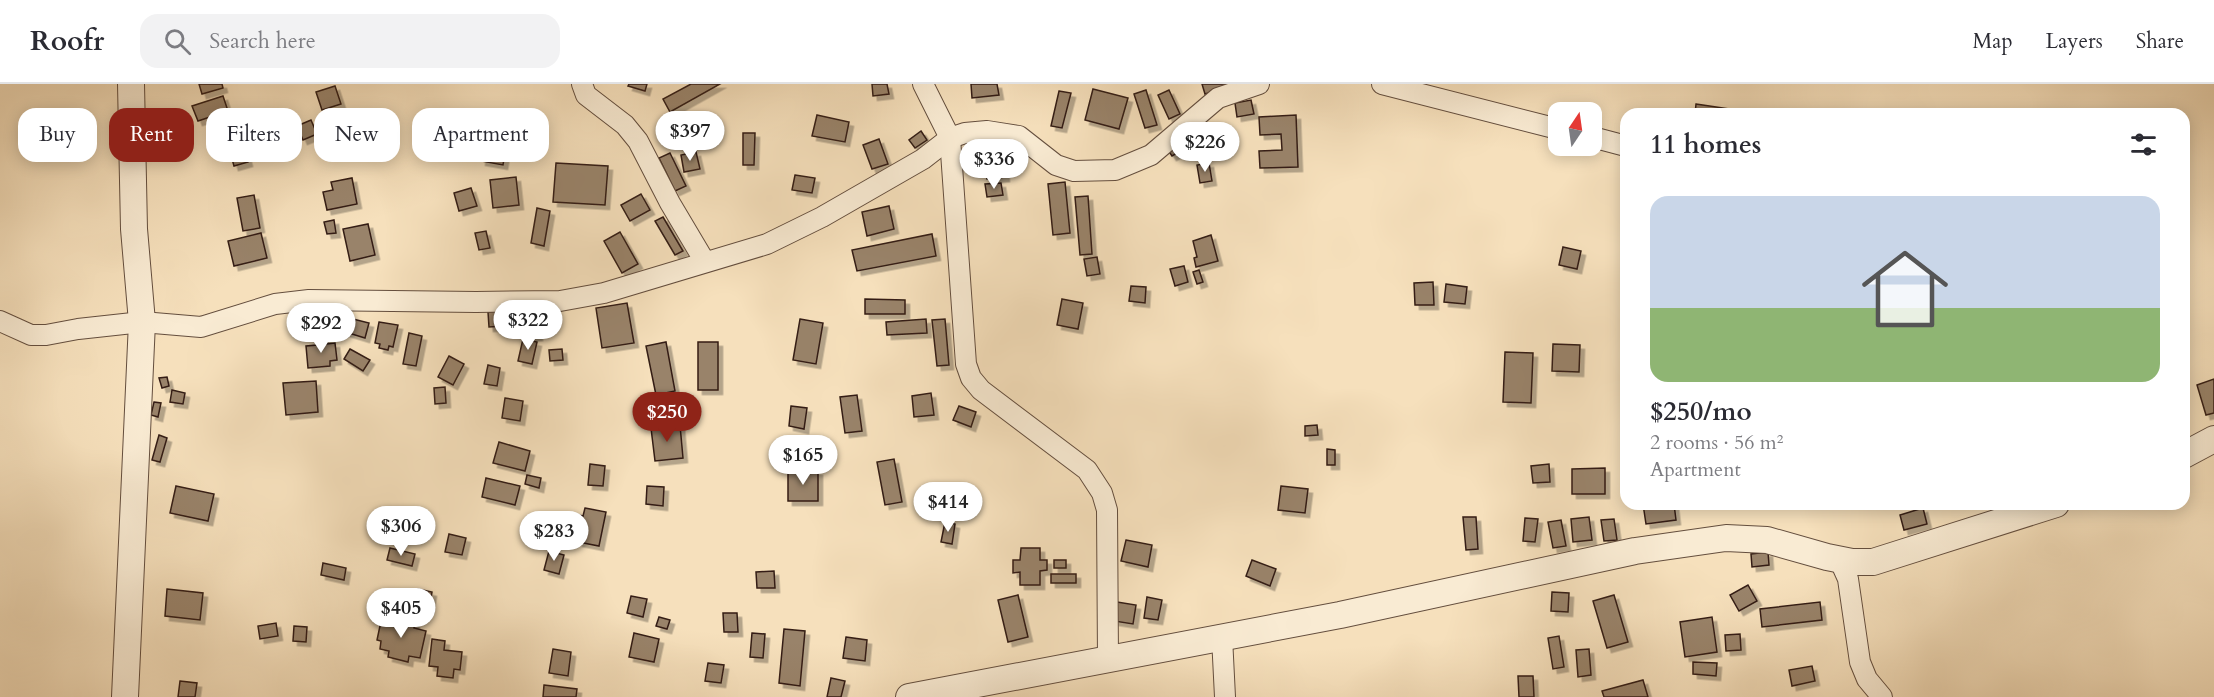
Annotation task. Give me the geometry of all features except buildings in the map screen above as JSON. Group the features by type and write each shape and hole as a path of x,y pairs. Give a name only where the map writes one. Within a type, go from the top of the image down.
{"street":[{"path":"125,697 142,322 134,228 131,84"},
{"path":"582,84 586,94 625,125 638,141 670,203 705,262"},
{"path":"923,84 950,138 966,364 971,378 981,390 1087,470 1102,493 1107,510 1108,659"},
{"path":"0,321 31,335 46,335 142,322 201,327 275,304 309,300 560,301 604,293 767,244 822,218 923,159 950,138 965,133 987,131 1019,136 1056,165 1074,171 1115,170 1151,155 1218,98 1259,84"},
{"path":"1382,84 1548,126"},
{"path":"1602,140 1620,144"},
{"path":"2190,452 2214,439"},
{"path":"909,697 1340,615 1635,551 1726,538 1767,540 1839,560 1873,562 2037,510"},
{"path":"1839,560 1848,579 1860,662 1867,679 1882,697"},
{"path":"1222,637 1225,697"}]}
